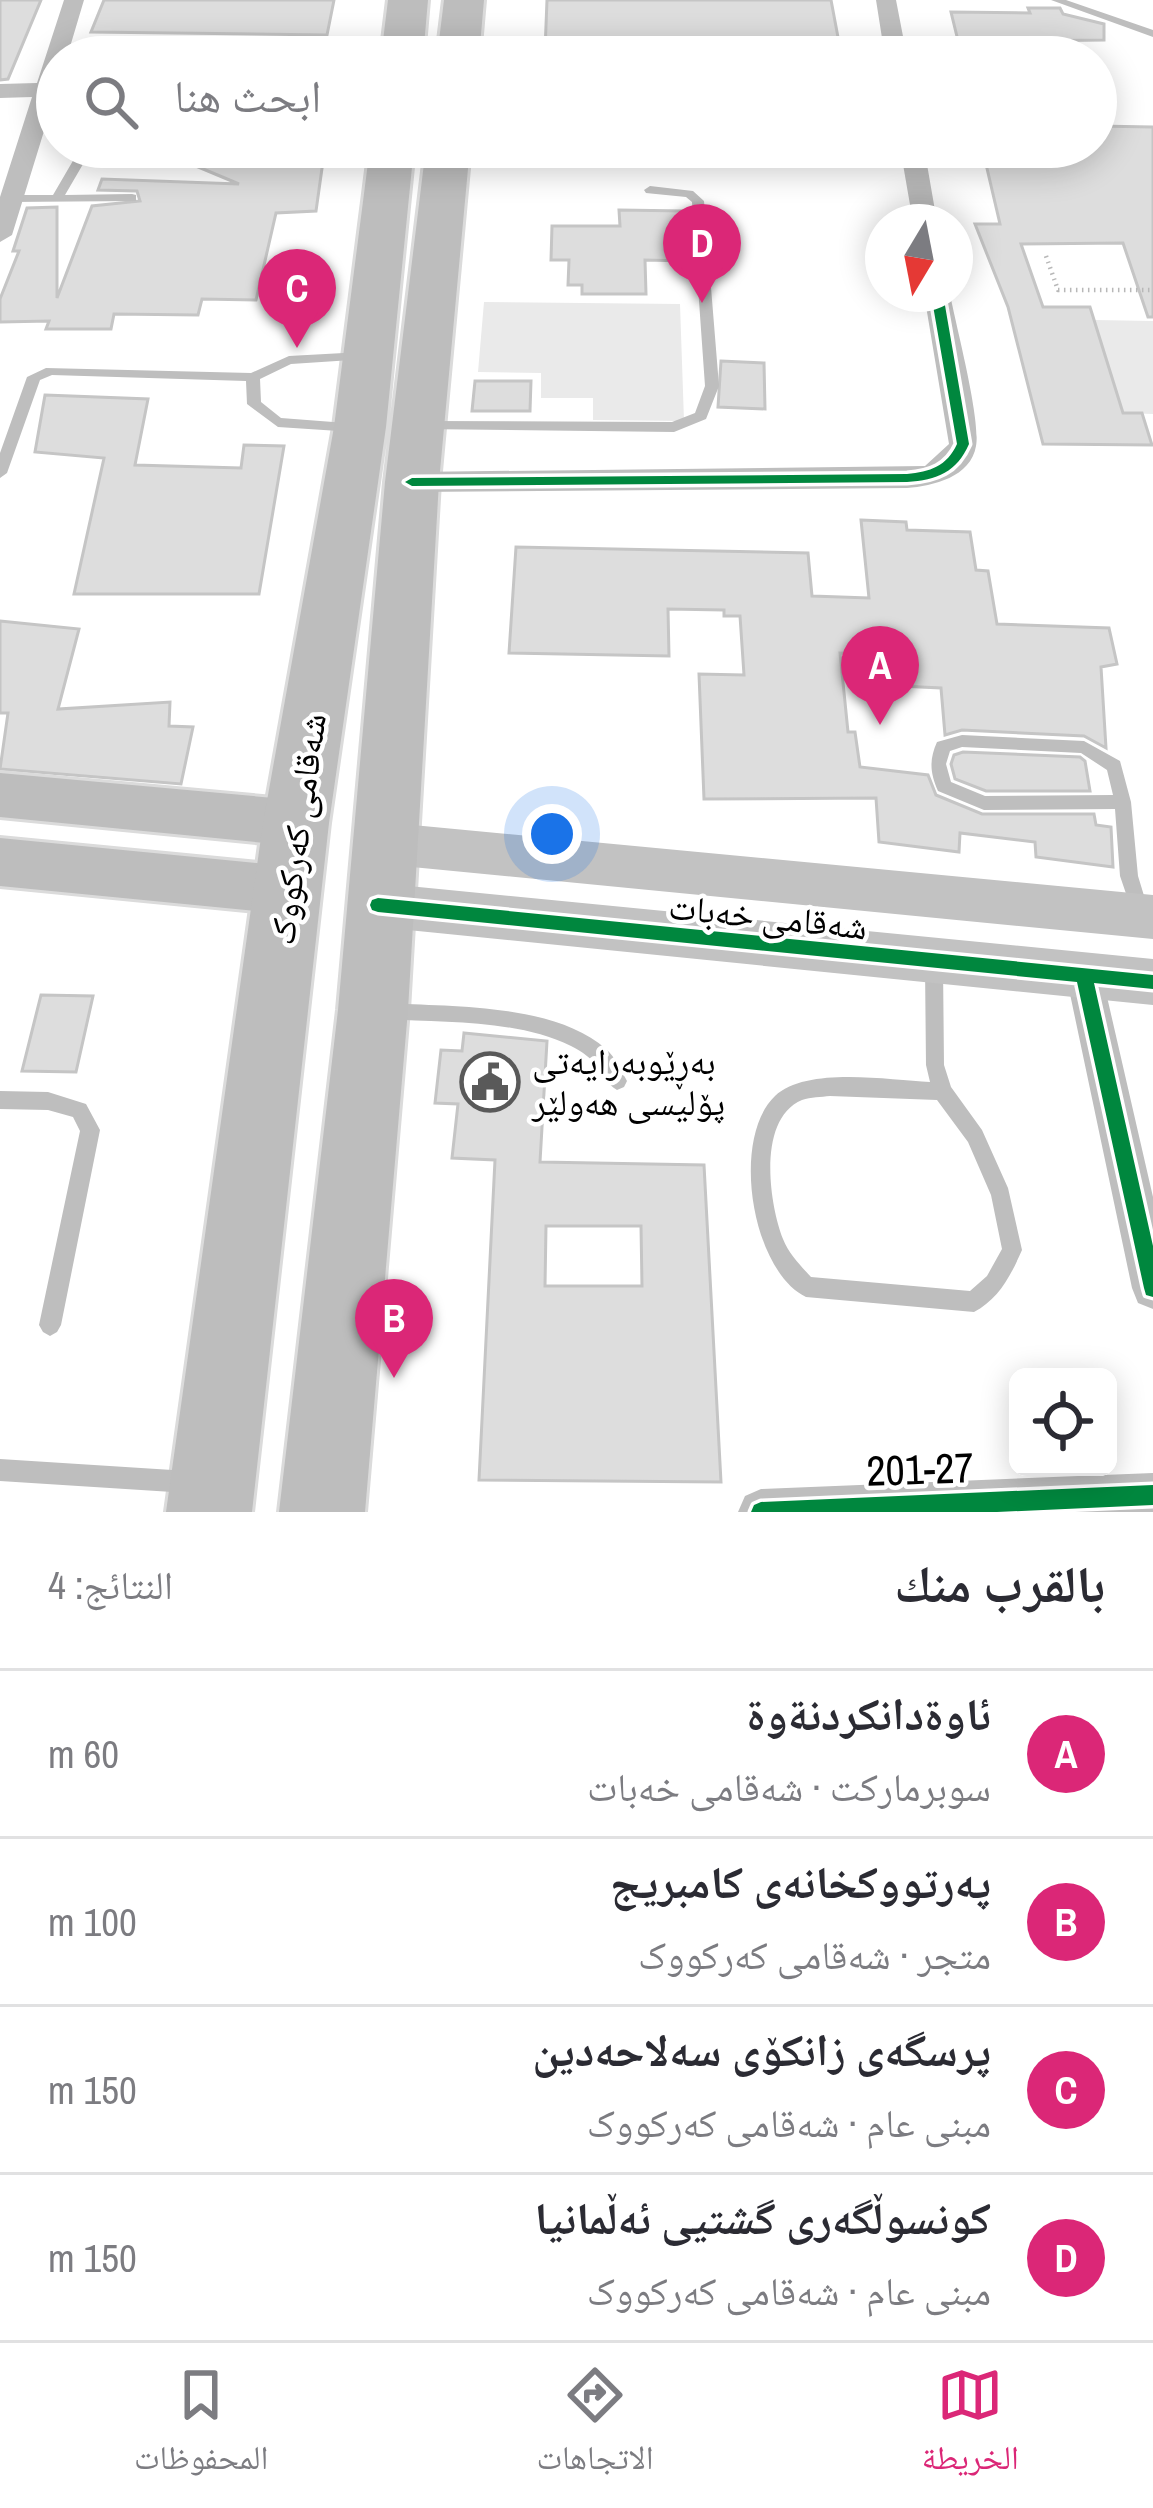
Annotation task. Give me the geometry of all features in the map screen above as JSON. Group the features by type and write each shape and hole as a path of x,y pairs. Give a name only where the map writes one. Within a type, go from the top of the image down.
{"highway":[{"path":"404,36 408,0"},
{"path":"460,36 464,0"},
{"name":"شەقامی کەرکووک","path":"211,1497 260,854 360,427 390,168"},
{"path":"322,1512 373,1010 379,874 412,482 446,168"}],"main road":[{"path":"0,795 260,854"},
{"path":"0,862 260,854"}],"street":[{"path":"61,36 74,0"},
{"path":"886,0 892,36"},
{"path":"0,91 36,90"},
{"path":"0,235 36,114"},
{"path":"915,168 922,204"},
{"path":"412,482 907,478 940,472 952,465 963,444 940,312"},
{"name":"شەقامی خەبات","path":"379,874 1147,917"},
{"name":"شەقامی خەبات","path":"379,874 934,964 1153,982"},
{"path":"1084,975 1153,1288"},
{"name":"201-27","path":"761,1512 1153,1495"}],"lane":[{"path":"1056,0 1153,34"},
{"path":"56,198 74,168"},
{"path":"418,426 674,427 701,416 712,386 698,201 689,194 650,190"},
{"path":"14,200 132,198"},
{"path":"0,473 34,377 50,371 253,377 290,359 370,356"},
{"path":"253,377 254,404 278,422 360,427"},
{"path":"1124,802 984,803 944,786 938,764 943,747 962,741 1084,747 1114,766 1124,802 1129,876 1147,917"},
{"path":"934,964 935,1065 942,1091 975,1136 1001,1195 1012,1250 994,1283 974,1301 806,1287 782,1260 769,1228 762,1141 772,1111 800,1091 942,1091"},
{"path":"373,1010 542,1025 585,1043 612,1064 617,1081"},
{"path":"0,1100 48,1101 79,1110 90,1130 50,1325"},
{"path":"0,1471 211,1497"}],"path":[{"path":"1046,256 1058,290 1153,290"}],"shaded area":[{"path":"484,302 680,304 684,421 593,420 593,398 541,398 541,373 478,372"},
{"path":"1094,320 1153,321 1153,414 1123,413"}],"building":[{"path":"0,0 41,0 8,79 0,80"},
{"path":"104,0 334,0 327,35 91,32"},
{"path":"547,0 831,0 838,36 546,36"},
{"path":"1028,8 1060,8 1063,14 1104,24 1104,36 957,36 951,12 1030,13"},
{"path":"1117,126 1153,127 1153,317 1148,317 1123,243 1021,244 1043,307 1090,307 1123,413 1142,413 1152,445 1043,444 1008,307 975,224 1000,224 987,168 1117,168"},
{"path":"201,168 322,168 316,211 276,213 256,300 202,299 198,315 114,314 111,329 46,329 49,321 0,322 0,299 19,251 13,251 27,208 57,207 57,298 92,206 140,201 137,191 98,190 102,179 239,184"},
{"path":"619,210 684,211 687,261 645,260 646,294 582,294 582,285 568,285 569,260 551,260 552,226 620,226"},
{"path":"721,361 764,363 765,409 718,407"},
{"path":"475,381 531,381 530,411 472,411"},
{"path":"45,395 148,399 135,465 241,468 244,445 284,446 259,594 74,594 104,458 35,452"},
{"path":"861,520 906,522 907,530 970,532 976,570 988,571 997,624 1109,628 1117,664 1101,667 1106,748 1084,736 962,730 945,735 941,688 900,686 896,654 840,653 848,732 855,732 860,767 928,775 936,795 982,814 1094,814 1096,825 1111,827 1113,867 1036,857 1035,842 960,833 959,852 879,842 876,798 704,799 699,674 744,675 740,616 724,616 724,610 668,609 669,656 509,653 516,547 808,553 812,596 869,598"},
{"path":"0,621 79,629 58,709 170,702 169,726 193,727 181,784 0,769 8,713 0,713"},
{"path":"954,755 1080,757 1085,761 1090,791 986,791 955,779 951,764"},
{"path":"41,995 93,996 76,1072 22,1071"},
{"path":"464,1033 547,1041 540,1162 704,1165 721,1482 479,1480 495,1160 452,1158 458,1104 435,1103 441,1050 462,1051","holes":["546,1226 641,1226 642,1286 545,1286"]}],"cycle path":[{"path":"412,482 934,474 955,460 963,444 940,312"},
{"path":"378,905 1153,982"},
{"path":"1084,975 1153,1288"},
{"path":"761,1512 1153,1495"}],"place":[{"name":"کونسوڵگەری گشتیی ئەڵمانیا","path":"702,303"},
{"name":"پرسگەی زانکۆی سەلاحەدین","path":"297,348"},
{"name":"ئاوةدانكردنةوة","path":"880,725"},
{"name":"بەڕێوبەرایەتی پۆلیسی هەولێر","path":"490,1082"},
{"name":"پەرتووکخانەی کامبریج","path":"394,1378"}]}
